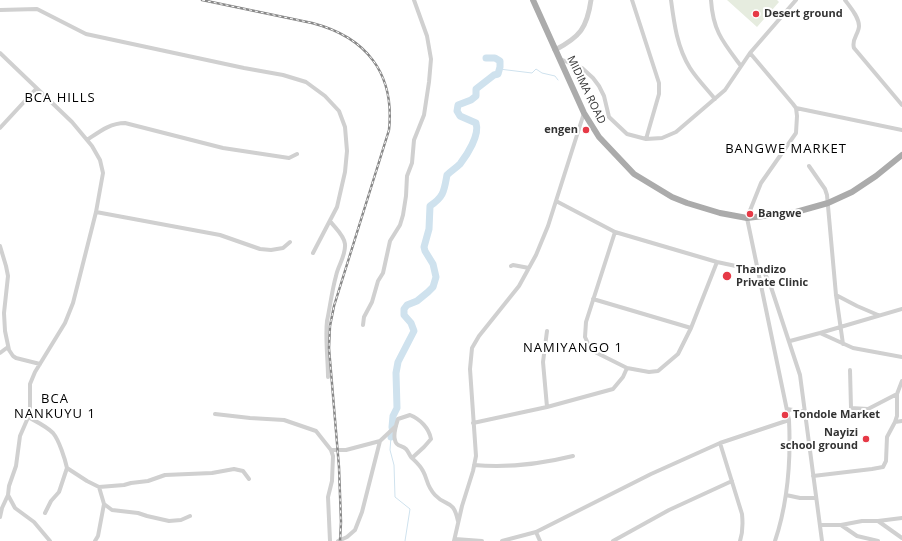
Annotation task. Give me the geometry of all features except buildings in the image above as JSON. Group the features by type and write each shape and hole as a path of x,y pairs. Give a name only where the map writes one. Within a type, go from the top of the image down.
{"main road":[{"name":"MIDIMA ROAD","path":"533,0 584,113 599,137 634,174 672,197 687,204 720,213 747,218 796,212 828,203 852,192 876,176 902,155"}],"street":[{"path":"363,325 364,317 372,302 382,273 390,241 400,224 403,215 407,176 412,163 414,140 424,115 431,59 427,36 414,0"},
{"path":"556,50 570,42 580,32 587,20 591,0"},
{"path":"632,0 659,83 659,94 646,139"},
{"path":"671,0 676,32 687,62 715,99"},
{"path":"711,0 712,15 718,34 741,66"},
{"path":"560,59 576,65 588,72 599,86 604,96 608,117 627,134 646,139 662,138 676,132 715,99 730,84 750,53 796,0"},
{"path":"845,0 859,25 853,41 854,48 902,105"},
{"path":"0,10 37,9 86,34 244,68 283,74 306,82 325,96 339,111 345,127 347,151 345,172 338,207 313,253"},
{"path":"0,53 72,122 87,140 98,154 102,167 103,180 82,272 71,310 65,323 32,378 29,387 30,412 20,436 18,459 9,486 8,495 2,505 0,517"},
{"path":"750,53 796,108 797,116 796,133 761,183 747,218 789,420 790,452 786,495 775,541"},
{"path":"0,128 36,89"},
{"path":"796,108 902,130"},
{"path":"482,541 454,540 474,465 476,452 470,369 472,348 479,336 519,286 530,268 543,241 584,113"},
{"path":"87,140 112,124 125,123 223,148 289,158 297,154"},
{"path":"809,166 825,189 828,203 836,295 843,344"},
{"path":"556,201 615,232 717,262 764,272 770,284 790,341 800,375 815,498 822,541"},
{"path":"96,212 220,235 260,249 271,250 283,248 290,242"},
{"path":"328,377 327,324 336,275 345,249 345,242 342,235 330,221"},
{"path":"615,232 586,322 585,336 591,350 628,368 649,372 658,371 678,354 691,328 717,262"},
{"path":"0,246 8,276 4,313 5,331 10,353 16,358 40,364"},
{"path":"511,266 514,265 530,268"},
{"path":"836,295 878,315"},
{"path":"594,299 691,328"},
{"path":"790,341 902,309"},
{"path":"0,324 5,331"},
{"path":"547,330 543,362 547,407"},
{"path":"820,333 853,348 902,357"},
{"path":"0,353 8,347"},
{"path":"473,423 547,407 613,389 624,377 628,368"},
{"path":"850,370 851,408 868,409 897,394"},
{"path":"813,476 883,467 886,461 887,437 895,422 898,408 897,394 902,381"},
{"path":"787,409 805,412"},
{"path":"215,414 284,420 316,431 331,450 333,456 332,482 328,497 330,541"},
{"path":"412,458 430,442 431,439 429,431 423,424 410,415 398,419 395,441 397,445 406,449 412,458 423,471 428,487 435,495 443,502 449,503 453,506 458,523"},
{"path":"28,417 41,424 52,433 59,446 67,468 99,487 148,481 163,475 212,473 234,469 243,471 249,480"},
{"path":"502,541 536,532 650,474 720,443 789,420"},
{"path":"895,422 902,421"},
{"path":"331,450 346,450 380,441 396,426"},
{"path":"338,541 352,534 358,524 380,441"},
{"path":"720,443 742,514 743,524 740,541"},
{"path":"474,465 543,463 573,456"},
{"path":"45,513 51,501 59,492 67,468"},
{"path":"615,540 669,510 732,482"},
{"path":"95,541 98,536 104,504 99,487"},
{"path":"8,495 15,508 34,522 50,541"},
{"path":"786,495 800,498 815,498"},
{"path":"104,504 112,510 137,513 169,521 181,520 190,516"},
{"path":"820,525 841,525 862,521 902,518"},
{"path":"878,521 902,538"},
{"path":"841,525 857,536 878,541"},
{"path":"536,532 540,541"}],"shaded area":[{"name":"Desert ground","path":"727,0 777,0 779,2 757,27"}],"waterway":[{"path":"392,427 393,416 397,408 396,373 398,362 414,331 411,323 404,315 404,309 407,305 417,301 428,292 433,287 436,277 433,264 424,247 429,229 430,206 441,196 447,175 460,164 475,139 477,128 476,123 460,116 457,111 458,105 471,100 476,96 476,89 494,75 498,74 500,61 495,58 486,58"},
{"path":"499,69 532,73 536,69 542,73 555,76 558,80"},
{"path":"391,437 392,431"},
{"path":"391,437 390,450 394,465 395,497 410,509 405,541"}],"railway":[{"path":"202,0 312,23 331,29 348,38 362,48 373,60 382,75 387,91 390,110 389,130 334,306 330,326 329,348 339,467 341,522 340,541"}],"place":[{"name":"Desert ground","path":"756,14"},
{"name":"engen","path":"586,130"},
{"name":"Bangwe","path":"750,214"},
{"name":"Thandizo Private Clinic","path":"727,276"},
{"name":"Tondole Market","path":"785,415"},
{"name":"Nayizi school ground","path":"866,439"}],"district":[{"name":"BCA HILLS","path":"60,98"},
{"name":"BANGWE MARKET","path":"786,149"},
{"name":"NAMIYANGO 1","path":"573,348"},
{"name":"BCA NANKUYU 1","path":"55,406"}]}
